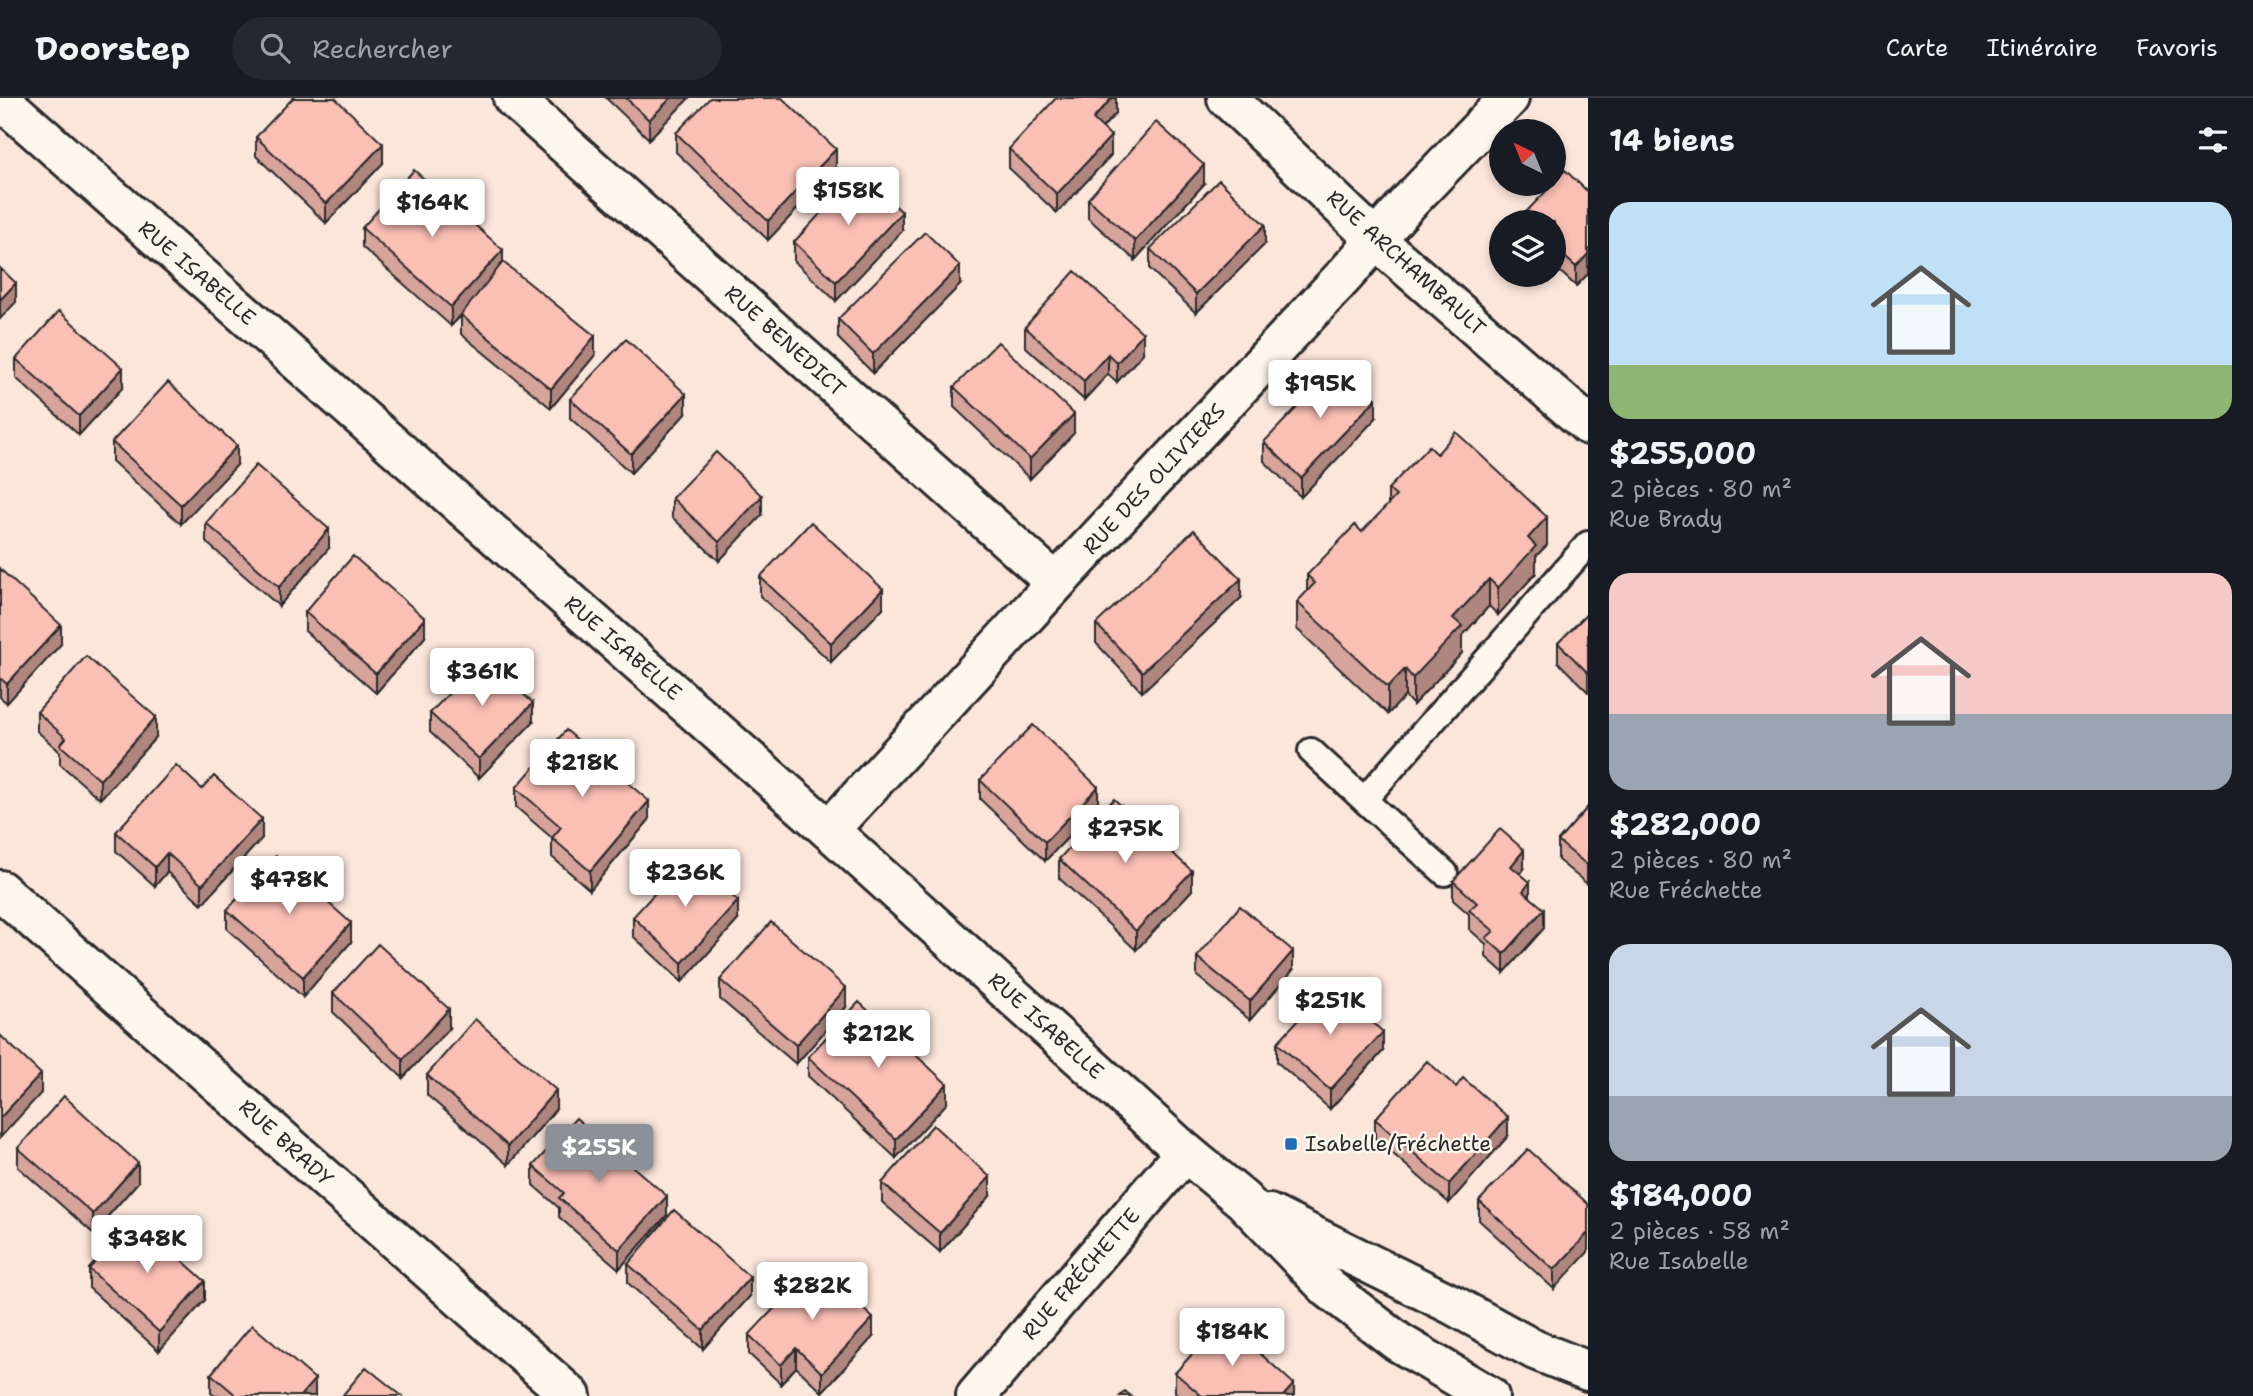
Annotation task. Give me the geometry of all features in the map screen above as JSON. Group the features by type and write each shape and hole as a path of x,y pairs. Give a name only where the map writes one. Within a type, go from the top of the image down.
{"street":[{"name":"RUE BENEDICT","path":"513,98 1056,583"},
{"name":"RUE ARCHAMBAULT","path":"1227,98 1376,240 1588,425"},
{"name":"RUE DES OLIVIERS","path":"829,830 1509,98"},
{"name":"RUE ISABELLE","path":"0,99 829,830 1185,1152 1242,1200 1328,1288 1398,1342 1489,1396"},
{"name":"RUE BRADY","path":"0,890 571,1396"},
{"name":"RUE FRÉCHETTE","path":"976,1396 1185,1152"},
{"name":"RUE ISABELLE","path":"1242,1200 1453,1305 1535,1350 1588,1371"}],"lane":[{"path":"1364,800 1588,544"},
{"path":"1311,751 1445,873"}],"building":[{"path":"293,98 335,98 383,144 326,204 256,137"},
{"path":"626,98 671,98 649,120"},
{"path":"710,98 782,98 836,149 768,221 676,133"},
{"path":"1056,98 1112,98 1093,119 1111,136 1057,194 1009,149"},
{"path":"1156,122 1204,165 1135,241 1088,199"},
{"path":"414,170 503,250 451,307 362,228"},
{"path":"1566,171 1588,192 1588,254 1576,267 1566,258 1566,210 1528,210 1541,196 1566,196"},
{"path":"859,172 902,212 836,282 794,242"},
{"path":"1219,180 1265,225 1196,294 1150,249"},
{"path":"925,232 960,266 873,354 838,319"},
{"path":"503,262 595,336 551,389 461,315"},
{"path":"0,268 16,283 0,300"},
{"path":"1075,271 1143,333 1117,363 1108,354 1084,381 1025,327"},
{"path":"59,311 123,368 79,416 16,359"},
{"path":"626,339 686,394 631,454 570,399"},
{"path":"998,342 1074,414 1030,459 954,387"},
{"path":"1339,363 1376,399 1301,478 1264,442"},
{"path":"168,382 237,446 181,505 112,442"},
{"path":"1456,432 1547,517 1528,538 1536,546 1498,588 1489,579 1453,618 1462,626 1413,678 1405,669 1388,687 1297,602 1315,583 1307,575 1355,525 1362,532 1396,496 1388,489 1429,446 1437,454"},
{"path":"716,452 762,496 719,542 672,498"},
{"path":"256,465 329,529 279,587 206,523"},
{"path":"811,522 883,589 831,643 760,577"},
{"path":"1194,530 1241,579 1142,672 1096,624"},
{"path":"353,556 425,618 376,674 305,612"},
{"path":"0,569 61,625 7,684 0,678"},
{"path":"1588,613 1588,673 1558,643"},
{"path":"86,656 156,717 100,780 60,745 66,738 37,712"},
{"path":"484,657 533,703 479,759 430,713"},
{"path":"1033,725 1098,787 1045,842 980,780"},
{"path":"566,730 649,801 590,871 552,838 561,827 516,788"},
{"path":"176,765 202,789 214,776 262,819 202,885 167,853 155,867 116,832"},
{"path":"1114,799 1192,871 1136,931 1059,859"},
{"path":"1588,807 1588,863 1587,865 1558,841"},
{"path":"1500,829 1524,850 1511,866 1530,882 1523,891 1544,909 1504,954 1486,938 1494,931 1469,910 1477,903 1453,881"},
{"path":"276,856 351,923 303,977 227,910"},
{"path":"689,856 738,901 682,963 633,917"},
{"path":"1240,906 1293,951 1250,1001 1197,957"},
{"path":"771,922 846,988 796,1045 720,980"},
{"path":"378,944 449,1009 403,1059 333,993"},
{"path":"1331,984 1383,1032 1330,1090 1277,1043"},
{"path":"859,1002 947,1084 896,1139 808,1057"},
{"path":"475,1019 556,1090 508,1146 427,1075"},
{"path":"0,1035 41,1074 0,1118"},
{"path":"1427,1061 1456,1087 1463,1078 1508,1117 1449,1184 1375,1119"},
{"path":"64,1096 138,1163 93,1214 18,1148"},
{"path":"576,1118 667,1196 619,1250 559,1198 564,1193 533,1166"},
{"path":"933,1125 990,1177 940,1233 882,1183"},
{"path":"1528,1149 1588,1204 1588,1233 1554,1270 1479,1201"},
{"path":"674,1210 750,1277 703,1330 628,1264"},
{"path":"134,1217 205,1281 159,1332 89,1269"},
{"path":"815,1265 873,1318 822,1373 796,1348 781,1365 749,1335"},
{"path":"1223,1320 1294,1384 1283,1396 1202,1396 1175,1373"},
{"path":"252,1325 315,1379 300,1396 237,1396 211,1374"},
{"path":"366,1367 402,1396 342,1396"}],"place":[{"name":"Isabelle/Fréchette","path":"1291,1144"}]}
